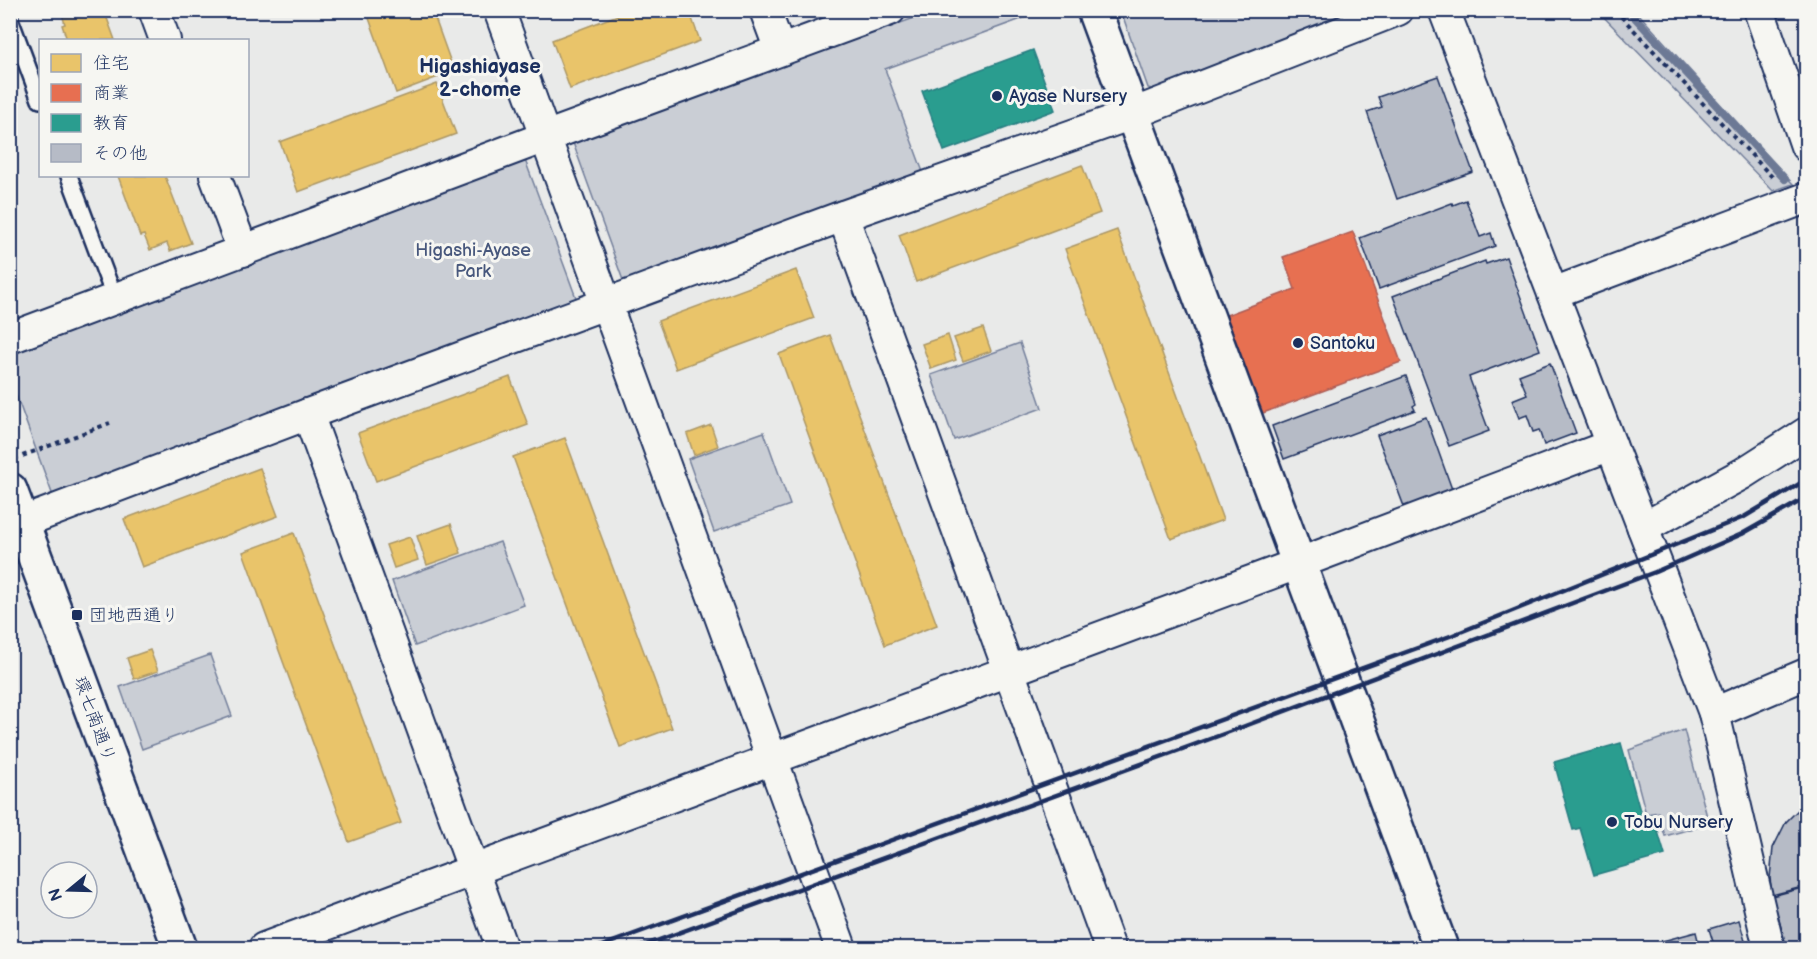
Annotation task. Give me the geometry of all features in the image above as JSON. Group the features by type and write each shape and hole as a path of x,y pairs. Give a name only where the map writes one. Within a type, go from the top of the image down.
{"street":[{"path":"154,10 165,39"},
{"path":"499,10 605,306 841,948"},
{"path":"765,10 780,50"},
{"path":"10,338 545,136 890,10"},
{"path":"1094,10 1297,564 1441,948"},
{"path":"16,525 843,216 1132,114 1398,10"},
{"path":"1444,10 1714,714 1769,948"},
{"path":"1759,10 1806,146"},
{"path":"215,177 243,251"},
{"path":"1553,293 1801,200"},
{"path":"843,216 1110,948"},
{"path":"308,414 472,871 502,948"},
{"path":"1643,528 1742,474 1806,433"},
{"path":"264,948 1611,445"},
{"name":"環七南通り","path":"10,490 16,525 180,948"},
{"path":"1714,714 1806,674"}],"lane":[{"path":"10,19 39,97"},
{"path":"69,177 115,299"}],"path":[{"path":"1615,10 1801,200"},
{"path":"10,461 110,423"}],"green space":[{"path":"934,11 1043,11 885,69 923,172 624,283 572,140"},
{"path":"1121,11 1370,11 1158,91 1148,88"},
{"path":"1598,11 1636,11 1793,184 1773,191"},
{"name":"Higashi-Ayase Park","path":"525,160 578,303 53,496 11,381 11,350"},
{"path":"1020,343 1042,408 954,440 931,375"},
{"path":"764,432 790,505 714,532 688,459"},
{"path":"500,542 524,605 415,646 392,581"},
{"path":"210,655 232,716 142,749 120,687"},
{"path":"1684,730 1709,824 1665,836 1658,812 1646,814 1629,750"}],"building: 住宅":[{"path":"104,10 115,39 67,39 61,11"},
{"path":"366,10 432,10 454,71 396,93"},
{"path":"631,10 689,10 700,41 570,89 552,40"},
{"path":"437,84 456,134 298,192 280,142"},
{"path":"1082,165 1100,213 916,282 899,235"},
{"path":"118,177 165,177 191,243 170,251 167,243 150,250 144,235 140,236"},
{"path":"1117,230 1223,520 1171,539 1065,249"},
{"path":"796,270 814,318 676,369 658,321"},
{"path":"983,328 991,351 963,361 954,338"},
{"path":"830,335 937,625 885,645 779,354"},
{"path":"948,335 956,360 931,369 922,344"},
{"path":"510,377 528,425 376,481 358,433"},
{"path":"711,425 718,446 694,455 687,434"},
{"path":"565,438 672,728 620,747 513,457"},
{"path":"260,468 278,516 142,567 124,519"},
{"path":"451,524 461,553 427,565 417,536"},
{"path":"294,533 401,823 349,842 243,552"},
{"path":"410,537 418,560 394,568 386,545"},
{"path":"150,650 158,671 134,679 127,658"}],"building: 商業":[{"path":"1353,232 1401,362 1263,413 1256,395 1253,396 1224,316 1295,289 1283,257"}],"building: 教育":[{"path":"1033,50 1055,110 944,151 922,91"},
{"path":"1621,743 1642,818 1653,815 1665,855 1594,875 1580,828 1573,830 1554,762"}],"building: その他":[{"path":"1438,76 1473,172 1397,199 1367,112 1382,107 1378,97"},
{"path":"1466,200 1480,237 1491,233 1495,246 1379,289 1360,238 1452,203 1453,205"},
{"path":"1506,257 1540,350 1469,377 1489,431 1449,446 1393,296 1485,261 1486,264"},
{"path":"1550,363 1576,433 1544,445 1539,430 1533,432 1527,415 1519,418 1512,400 1527,394 1519,375"},
{"path":"1406,376 1416,404 1413,406 1415,410 1284,459 1272,426"},
{"path":"1426,417 1453,492 1405,509 1377,435"},
{"path":"1806,802 1806,886 1772,895 1770,878 1773,848 1786,822"},
{"path":"1806,887 1806,948 1787,948 1772,896"},
{"path":"1739,920 1747,948 1715,948 1709,929"},
{"path":"1696,932 1700,948 1645,948 1644,946"},
{"path":"1411,941 1414,948 1392,948"}],"waterway":[{"path":"1628,10 1785,179"}],"railway":[{"path":"596,948 1453,635 1744,517 1806,480"},
{"path":"637,948 1229,732 1655,572 1742,534 1806,498"}],"place":[{"name":"Ayase Nursery","path":"997,96"},
{"name":"Santoku","path":"1298,343"},
{"name":"団地西通り","path":"77,615"},
{"name":"Tobu Nursery","path":"1612,822"}],"district":[{"name":"Higashiayase 2-chome","path":"480,78"}]}
